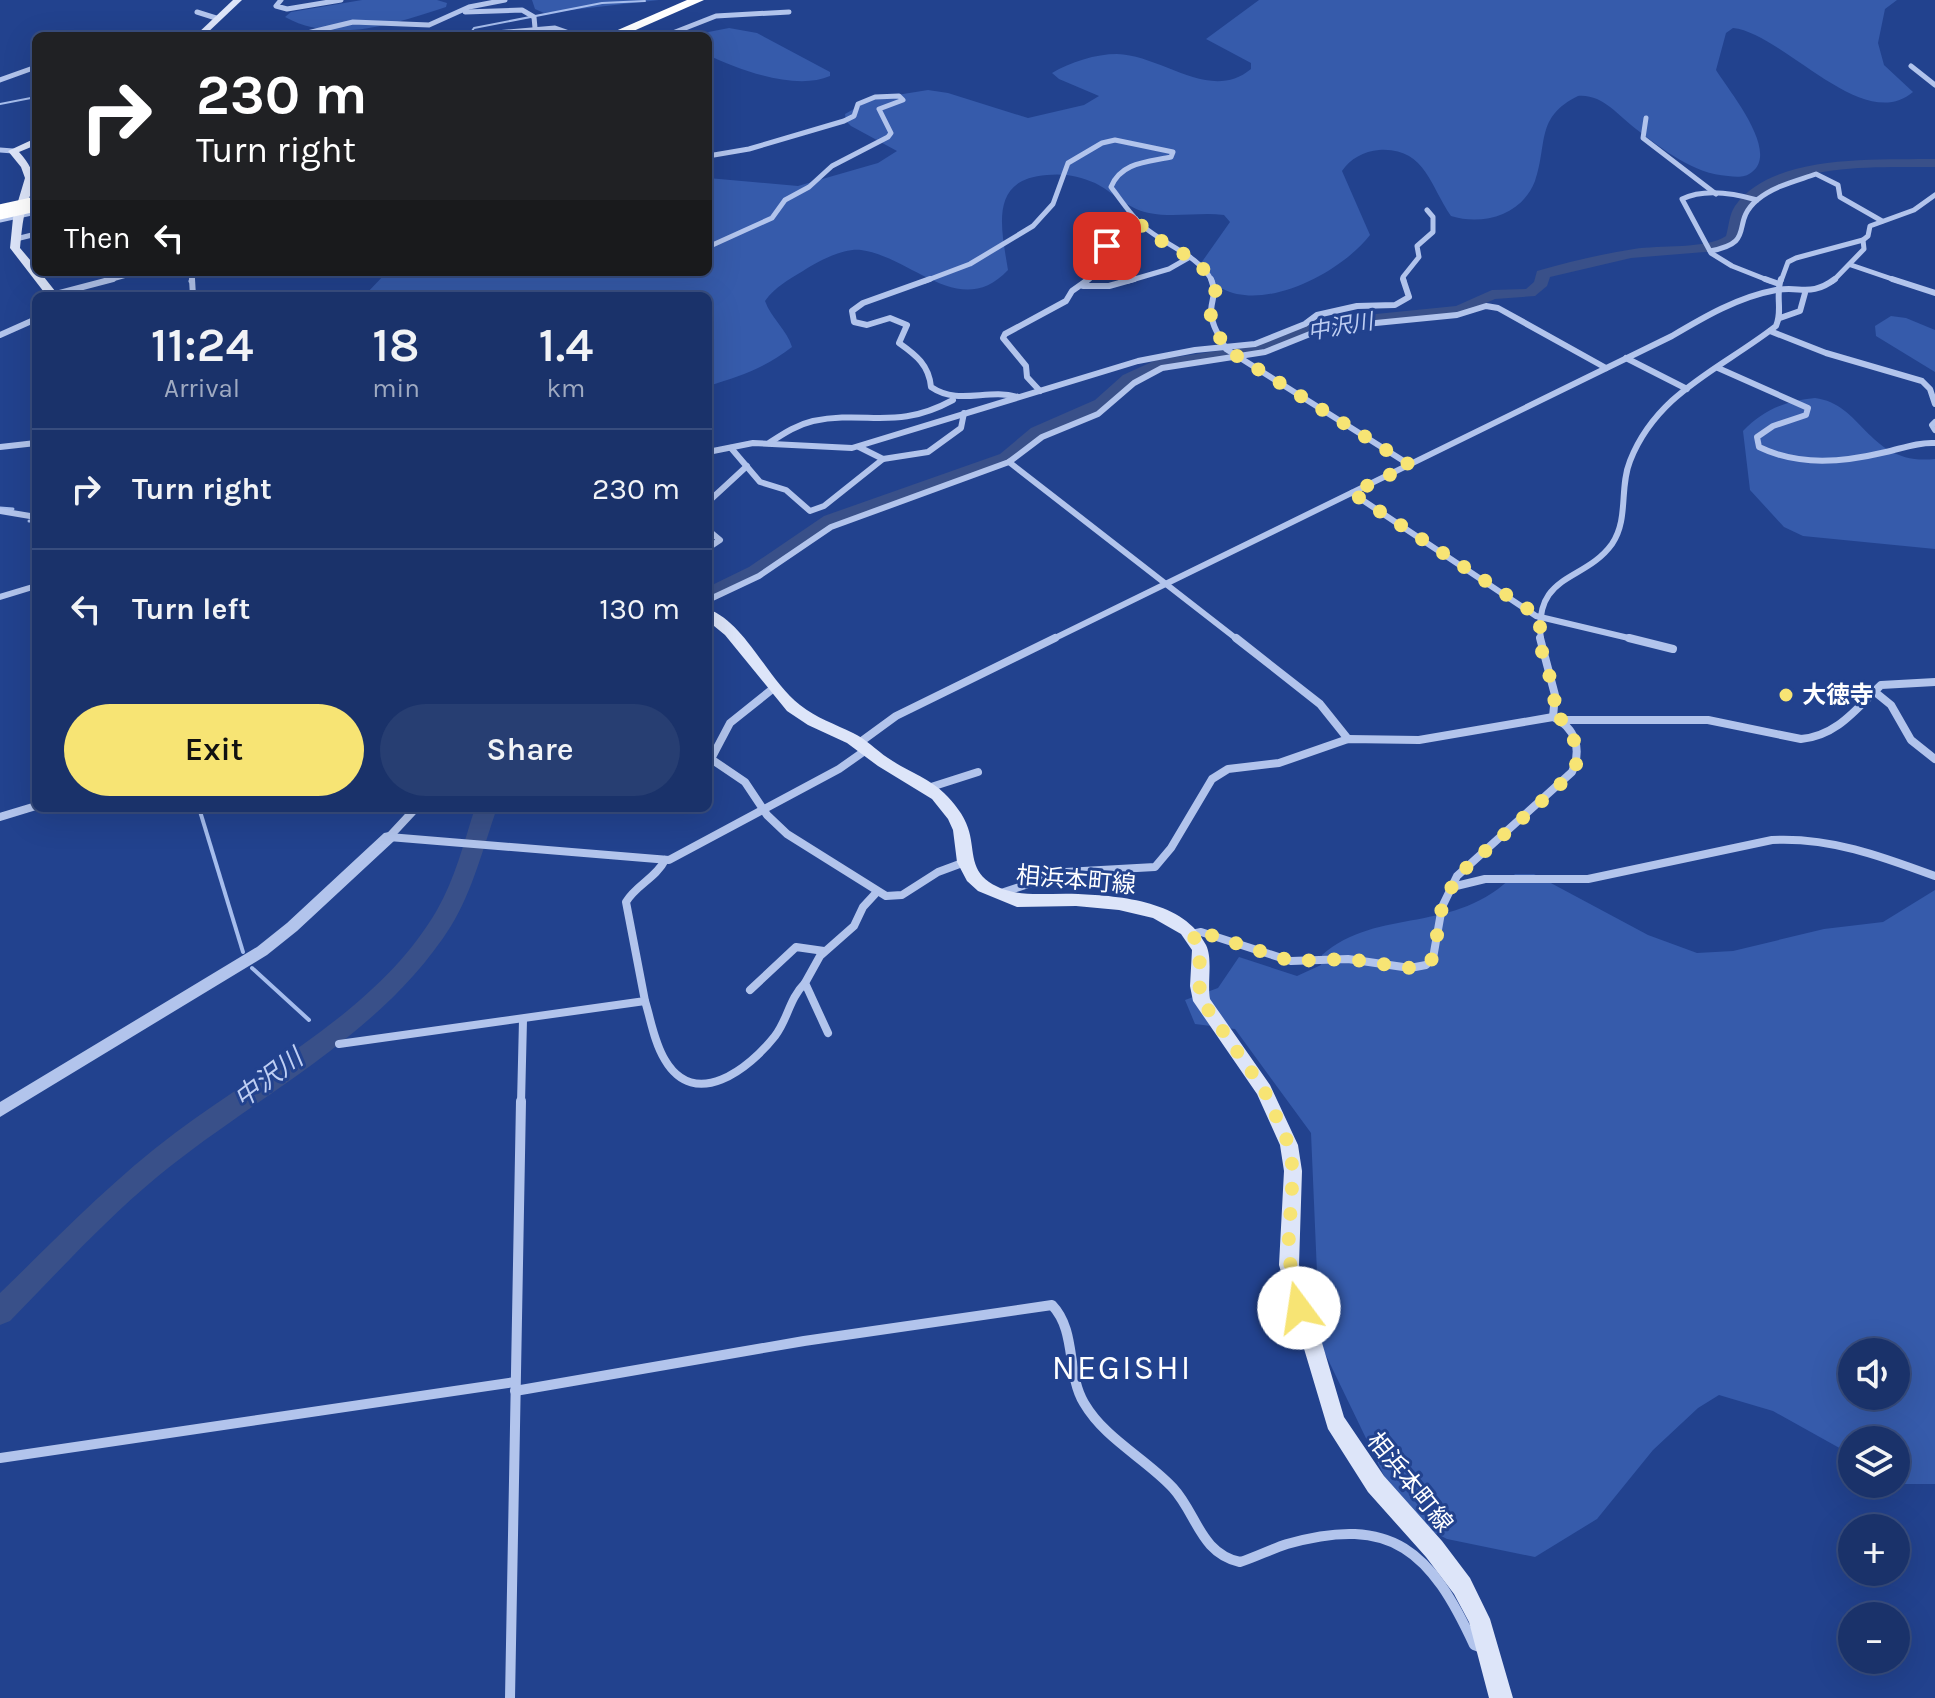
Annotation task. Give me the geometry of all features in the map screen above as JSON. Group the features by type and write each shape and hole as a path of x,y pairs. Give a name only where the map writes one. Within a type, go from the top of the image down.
{"highway":[{"path":"621,32 698,0"},
{"path":"0,212 32,198"}],"main road":[{"path":"203,32 238,0"},
{"path":"32,143 13,151 29,172 32,187"},
{"path":"32,200 19,216 16,239 18,253 32,269"},
{"path":"38,276 50,292"},
{"path":"712,617 730,632 798,712 862,746 928,788 955,816 961,830 965,862"},
{"name":"相浜本町線","path":"965,862 978,883 997,895 1026,902 1076,900 1119,904 1157,913 1192,934 1200,949 1199,986 1202,1001 1264,1090 1289,1145 1293,1171 1289,1265 1335,1422 1376,1484 1434,1549 1462,1586 1479,1619 1501,1698"}],"street":[{"path":"281,0 276,6 282,9 318,1 341,0"},
{"path":"312,32 353,22 429,25 458,11 505,0"},
{"path":"458,11 522,10 534,17 535,28"},
{"path":"197,12 216,18"},
{"path":"675,32 716,16 789,12"},
{"path":"498,32 559,28 568,32"},
{"path":"1911,66 1935,85"},
{"path":"0,80 32,68"},
{"path":"712,155 767,147 813,129 844,122 854,116 858,104 867,99 899,96 903,100 879,109 891,133 888,137 832,166 809,187 778,206 772,218 712,245"},
{"path":"1646,118 1643,138 1716,194"},
{"path":"953,399 934,390 931,376 922,361 899,343 907,325 890,318 858,325 854,322 853,308 970,264 1033,226 1053,204 1068,163 1105,142 1115,140 1173,152 1170,158 1125,168 1112,181 1113,192 1125,201 1136,219 1168,246 1190,257 1213,281 1216,294 1208,310 1232,353 1410,465"},
{"path":"0,150 13,151"},
{"path":"1708,248 1731,247 1738,242 1745,215 1756,199 1816,174 1838,185 1840,197 1882,221"},
{"path":"1756,199 1716,194 1682,199 1708,248 1732,266 1778,287 1805,293 1833,281 1851,265 1864,249 1863,240 1870,226 1914,210 1935,195"},
{"path":"712,598 759,576 831,527 1009,462 1042,437 1098,414 1126,389 1153,372 1232,353 1305,324 1317,315 1357,306 1395,305 1409,297 1403,277 1419,257 1417,246 1433,232 1433,217 1427,210"},
{"path":"0,220 32,213"},
{"path":"1083,286 1112,234 1136,219"},
{"path":"16,239 32,235"},
{"path":"1780,318 1778,287 1791,260 1863,240"},
{"path":"1040,391 1027,377 1026,366 1003,338 1014,326 1060,306 1072,291 1083,286 1098,288 1125,283 1171,269 1180,260 1190,257"},
{"path":"1851,265 1935,293"},
{"path":"67,292 123,276"},
{"path":"389,837 665,860 839,769 896,716 1687,328 1713,311 1778,287"},
{"path":"1553,717 1555,694 1540,645 1540,617 1557,583 1604,553 1611,544 1625,517 1622,486 1641,435 1660,409 1770,331 1780,318 1802,309 1805,293"},
{"path":"712,451 769,443 838,449 859,447 1145,359 1195,350 1265,352 1325,328 1457,315 1486,306 1498,308 1606,368"},
{"path":"0,335 32,321"},
{"path":"1770,331 1830,355 1922,381 1930,389 1935,404"},
{"path":"1626,358 1687,389"},
{"path":"1718,368 1808,408 1806,415 1772,425 1760,433 1757,437 1759,447 1772,454 1796,459 1839,460 1887,452 1918,442 1935,443"},
{"path":"769,443 781,434 823,418 888,422 925,414 953,399 996,392 1018,397"},
{"path":"731,448 760,482 786,490 810,511 824,506 883,459 932,450 961,428 964,413"},
{"path":"1935,422 1932,425 1935,430"},
{"path":"0,447 32,443"},
{"path":"859,447 883,459"},
{"path":"1009,462 1320,704 1348,739"},
{"path":"712,498 747,466"},
{"path":"1352,493 1540,617 1673,649"},
{"path":"0,511 32,516"},
{"path":"712,533 720,540 712,545"},
{"path":"0,597 32,587"},
{"path":"997,895 1065,872 1155,867 1218,773 1234,767 1289,761 1348,739 1419,740 1553,717 1563,720 1708,720 1801,739 1815,738 1832,732 1881,685 1935,682"},
{"path":"712,754 730,723 775,687"},
{"path":"1875,692 1891,705 1911,740 1935,759"},
{"path":"1192,934 1201,932 1291,961 1348,959 1420,967 1433,958 1442,907 1463,868 1572,772 1577,763 1578,748 1563,720"},
{"path":"712,758 745,782 763,810 787,834 868,885 875,894 898,898 936,873 965,862"},
{"path":"928,788 978,772"},
{"path":"0,817 32,807"},
{"path":"0,1110 262,951 292,927 412,812"},
{"path":"1451,887 1485,879 1588,879 1772,840 1800,837 1829,840 1935,876"},
{"path":"665,860 662,869 633,890 626,902 645,1001 666,1066 678,1075 713,1085 726,1080 781,1029 787,1003 805,983 824,951 854,926 863,907 875,894"},
{"path":"750,990 796,947 824,951"},
{"path":"805,983 828,1033"},
{"path":"339,1044 645,1001"},
{"path":"510,1698 523,1020"},
{"path":"0,1458 515,1387 1052,1305 1063,1317 1071,1368 1082,1403 1101,1426 1173,1488 1215,1553 1232,1562 1240,1562 1291,1543 1383,1536 1402,1546 1441,1585 1460,1612 1474,1645 1488,1649"}],"shaded area":[{"path":"362,0 437,0 447,3 446,7 387,25 345,30 324,30 285,17 291,12"},
{"path":"532,0 659,0 544,13 535,9"},
{"path":"1259,0 1897,0 1885,9 1878,43 1884,65 1913,92 1893,102 1871,101 1847,92 1753,34 1733,28 1726,33 1716,70 1756,136 1759,162 1749,174 1737,177 1715,174 1691,166 1609,106 1595,98 1578,96 1564,104 1549,122 1539,168 1529,193 1511,210 1500,215 1476,220 1451,216 1424,171 1407,155 1379,150 1358,156 1342,171 1370,235 1355,251 1311,280 1286,290 1260,295 1236,294 1215,285 1199,266 1230,222 1224,215 1149,213 1133,208 1102,187 1083,179 1059,174 1028,178 1015,185 1007,195 1002,222 1008,270 990,284 972,289 954,288 880,255 861,250 839,253 787,281 765,301 792,347 762,366 712,385 712,292 368,292 383,276 712,276 712,178 798,186 878,163 897,151 851,126 845,114 872,99 928,90 948,93 1028,118 1084,105 1099,96 1052,73 1101,55 1134,56 1186,75 1219,81 1235,78 1251,69 1251,63 1206,39"},
{"path":"729,28 757,33 830,72 830,76 816,80 785,80 735,67 712,57 712,32 708,32"},
{"path":"1891,316 1906,318 1935,330 1935,372 1876,336 1875,326"},
{"path":"1815,398 1845,411 1895,453 1913,459 1935,459 1935,549 1803,536 1784,527 1750,490 1743,431 1758,417 1775,408"},
{"path":"1515,874 1534,874 1648,935 1697,953 1733,951 1824,929 1883,922 1935,890 1935,1484 1910,1484 1910,1426 1838,1426 1838,1447 1773,1411 1719,1395 1698,1408 1653,1450 1597,1519 1535,1557 1447,1539 1404,1517 1320,1343 1311,1133 1235,1029 1195,1024 1185,1000 1218,988 1239,957 1297,976 1321,965 1322,955 1344,940 1367,930 1467,906 1492,893"}],"waterway":[{"path":"471,32 474,28 602,3 645,1"},
{"path":"0,104 32,98"},
{"name":"中沢川","path":"712,593 756,571 830,520 1006,458 1037,432 1101,404 1129,378 1162,363 1262,349 1316,325 1459,310 1492,295 1530,293 1542,283 1542,274 1595,261 1649,251 1717,246 1733,238 1741,208 1757,192 1778,180 1831,168 1935,163"},
{"path":"0,508 13,509"},
{"path":"200,812 243,952"},
{"name":"中沢川","path":"0,1312 128,1186 185,1140 345,1025 414,959 449,908 462,880 485,812"},
{"path":"252,968 309,1020"},
{"name":"中沢川","path":"322,1034 326,1039"}],"place":[{"name":"大徳寺","path":"1786,695"}],"district":[{"name":"NEGISHI","path":"1122,1367"}],"route":[{"path":"1107,246 1115,230 1136,219 1168,246 1190,257 1213,281 1216,294 1208,310 1226,349 1410,465 1352,493 1540,617 1540,645 1555,694 1556,712 1553,717 1563,720 1578,748 1577,763 1559,786 1457,876 1442,907 1433,958 1426,965 1410,968 1348,959 1291,961 1201,932 1192,934 1200,949 1199,986 1202,1001 1264,1090 1281,1120 1289,1145 1293,1171 1288,1252 1299,1308"}]}
